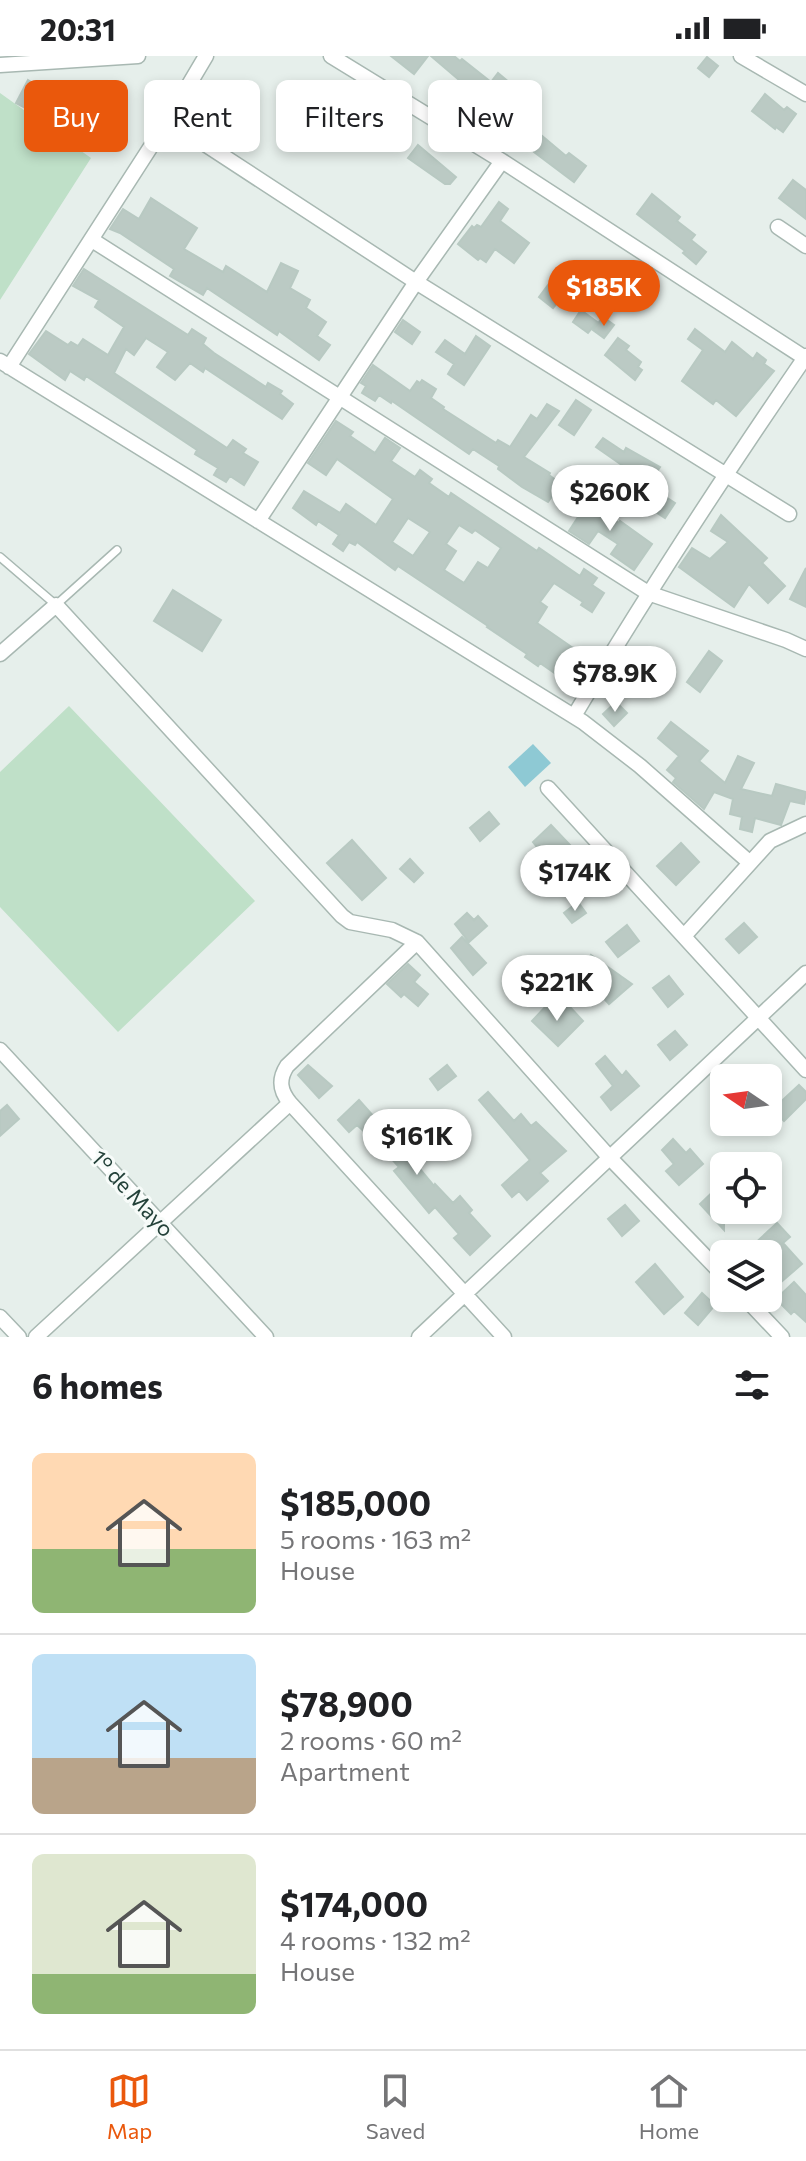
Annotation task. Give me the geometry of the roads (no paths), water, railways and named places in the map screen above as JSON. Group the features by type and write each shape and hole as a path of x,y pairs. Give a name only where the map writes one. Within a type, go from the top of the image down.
{"street":[{"path":"0,65 138,56"},
{"path":"192,80 206,56"},
{"path":"331,56 502,161 806,357 725,473 574,716"},
{"path":"741,56 806,94"},
{"path":"148,152 92,240 5,364 574,716 640,766 749,862"},
{"path":"217,152 416,282 789,514"},
{"path":"258,521 416,282 502,161"},
{"path":"778,227 806,246"},
{"path":"92,240 648,593 806,649"},
{"path":"0,654 56,605 342,916 350,922 392,930 417,942 610,1158 710,1262"},
{"path":"548,788 806,1070"},
{"path":"685,935 770,841 806,824"},
{"path":"417,942 287,1066 280,1085 290,1103 504,1337"},
{"path":"419,1337 806,973"},
{"name":"1° de Mayo","path":"0,1050 266,1337"},
{"path":"36,1337 290,1103"},
{"path":"758,1312 782,1337"},
{"path":"0,1317 19,1337"}],"lane":[{"path":"0,557 56,605 117,550"}],"water":[{"path":"533,744 551,763 525,787 508,767"}]}
